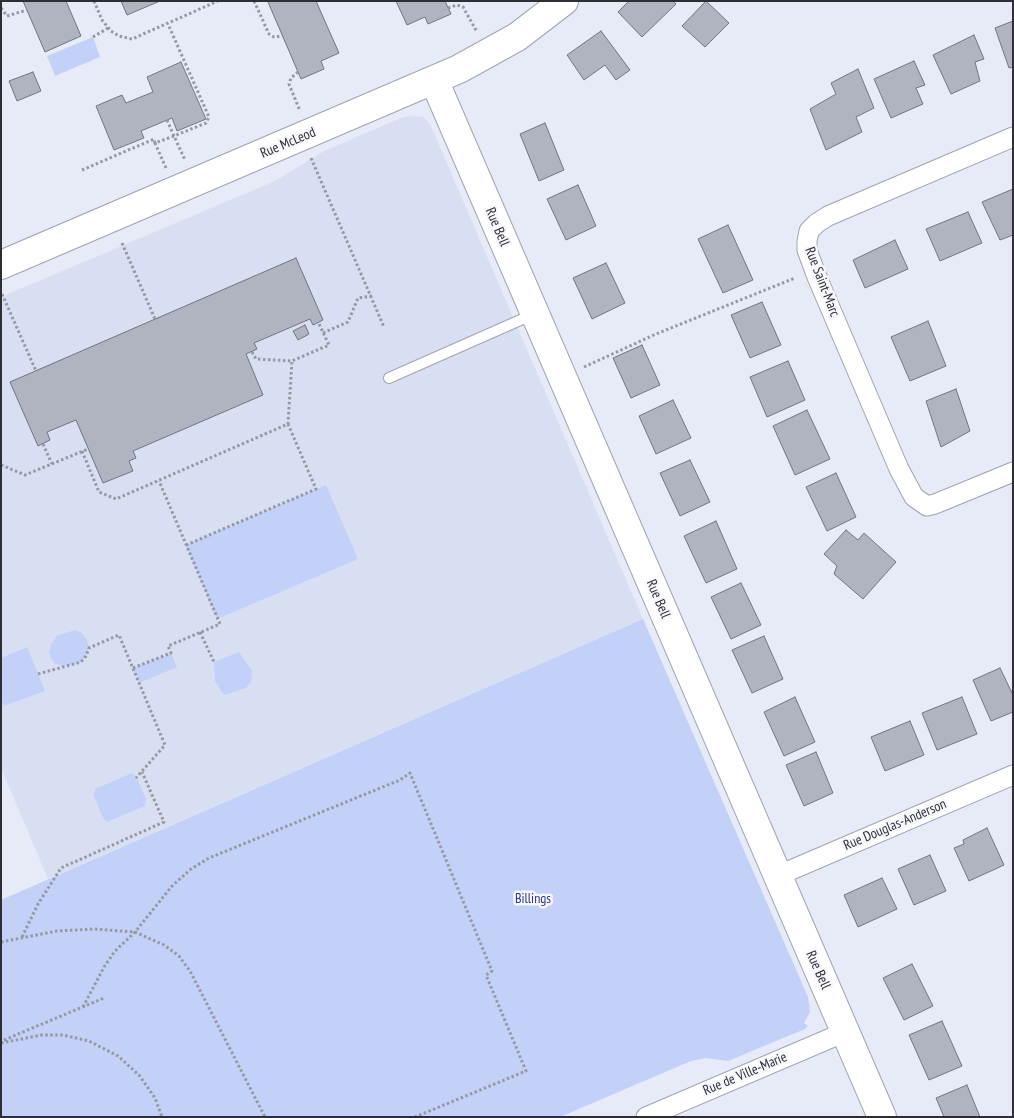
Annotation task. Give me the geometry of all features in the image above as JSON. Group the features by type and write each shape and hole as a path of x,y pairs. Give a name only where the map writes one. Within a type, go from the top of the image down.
{"street":[{"name":"Rue McLeod","path":"1,265 434,80 518,37 564,1"},
{"name":"Rue Bell","path":"434,80 882,1117"},
{"name":"Rue Saint-Marc","path":"1013,137 828,216 816,223 806,241 807,250 817,277 899,469 914,497 927,506 948,500 1013,472"},
{"name":"Rue Douglas-Anderson","path":"777,876 1013,775"},
{"name":"Rue de Ville-Marie","path":"646,1117 845,1032"}],"lane":[{"path":"388,378 535,313"}],"path":[{"path":"94,1 108,28 119,36 132,39 218,1"},
{"path":"254,1 270,34 274,37 282,36"},
{"path":"448,8 456,5 463,7 479,35"},
{"path":"1,8 7,16 27,10"},
{"path":"155,143 206,123 209,117 168,24"},
{"path":"92,37 108,28"},
{"path":"298,72 291,78 289,84 301,114"},
{"path":"167,120 186,163"},
{"path":"82,170 154,139 167,171"},
{"path":"310,156 384,326"},
{"path":"122,243 155,319"},
{"path":"578,370 656,334 802,274"},
{"path":"2,294 36,371"},
{"path":"323,333 348,322 358,298 372,296"},
{"path":"252,352 256,359 292,361 329,345 318,322"},
{"path":"186,544 316,489 288,424 292,361"},
{"path":"82,451 99,492 116,499 288,424"},
{"path":"43,444 52,464"},
{"path":"1,465 25,475 88,449"},
{"path":"133,668 171,653 168,646 220,624 159,481"},
{"path":"200,632 214,662"},
{"path":"38,674 81,662 89,648 119,635 165,745 136,778"},
{"path":"22,937 38,904 61,868 164,822 142,772"},
{"path":"83,1007 104,967 115,951 135,932 172,886 190,869 209,858 400,780 410,773 492,971 486,976 526,1071 415,1117"},
{"path":"1,942 57,930 94,929 135,932 164,945 179,956 190,971 265,1117"},
{"path":"1,1042 104,998"},
{"path":"1,1042 42,1035 63,1035 89,1041 118,1056 139,1075 155,1098 162,1117"}],"shaded area":[{"path":"403,117 423,117 430,124 643,619 48,879 1,768 1,297 275,181 324,151"}],"green space":[{"path":"93,37 100,57 55,76 47,56"},
{"path":"326,485 358,559 217,619 186,545"},
{"name":"Billings","path":"643,619 808,997 810,1012 804,1023 808,1026 805,1029 728,1061 706,1058 691,1061 560,1117 1,1117 1,900"},
{"path":"75,630 82,633 87,640 89,648 86,656 81,662 72,665 62,666 54,663 49,653 51,644 57,636"},
{"path":"27,647 45,691 4,706 1,699 1,658"},
{"path":"239,652 252,671 251,682 246,688 224,695 215,681 214,662"},
{"path":"171,653 177,667 139,683 133,668"},
{"path":"132,773 146,799 145,806 107,822 103,818 94,796 95,789"}],"building":[{"path":"23,1 66,1 81,36 45,52"},
{"path":"121,1 160,1 127,15"},
{"path":"316,1 339,53 321,61 324,69 301,79 268,2"},
{"path":"396,1 445,1 451,14 428,24 425,17 407,25"},
{"path":"629,1 673,1 676,4 642,37 618,12"},
{"path":"706,1 729,23 705,47 682,26"},
{"path":"1013,21 1013,67 1009,68 995,28"},
{"path":"601,31 630,70 616,80 605,65 584,80 567,55"},
{"path":"974,35 984,59 975,62 980,81 951,94 933,55"},
{"path":"914,61 925,85 916,88 923,104 891,118 874,79"},
{"path":"181,62 206,119 177,131 172,118 141,131 144,138 114,150 96,106 122,95 126,103 153,92 147,77"},
{"path":"858,69 874,108 856,117 862,132 826,150 810,109 836,94 831,83"},
{"path":"33,72 41,91 17,101 9,81"},
{"path":"545,123 564,170 539,181 520,134"},
{"path":"578,185 596,226 566,240 547,199"},
{"path":"1013,189 1013,235 1000,240 982,202"},
{"path":"968,212 982,243 940,261 926,229"},
{"path":"728,225 753,280 723,293 698,239"},
{"path":"895,240 908,269 865,288 853,260"},
{"path":"296,258 323,320 313,325 310,319 254,343 257,349 246,354 263,395 133,451 136,458 129,461 133,471 103,483 76,420 47,432 50,440 38,446 10,382"},
{"path":"606,263 625,303 592,319 573,278"},
{"path":"762,302 781,345 750,358 731,315"},
{"path":"928,321 946,366 910,381 891,337"},
{"path":"305,325 309,334 298,340 293,331"},
{"path":"642,345 660,385 631,398 613,358"},
{"path":"788,361 805,400 767,417 750,377"},
{"path":"956,389 970,431 941,447 926,401"},
{"path":"673,400 691,438 656,454 639,416"},
{"path":"807,410 830,459 795,475 773,426"},
{"path":"690,460 710,502 680,516 660,473"},
{"path":"836,473 856,517 827,531 806,487"},
{"path":"716,521 737,569 706,583 684,536"},
{"path":"846,530 858,540 864,533 896,562 863,599 834,574 837,566 824,554"},
{"path":"741,583 761,625 731,639 711,597"},
{"path":"764,636 783,679 752,693 732,650"},
{"path":"1000,668 1013,695 1013,712 991,721 973,680"},
{"path":"795,697 815,742 784,756 764,712"},
{"path":"962,697 977,734 937,750 922,713"},
{"path":"910,721 924,755 885,771 871,737"},
{"path":"816,752 833,793 804,806 786,765"},
{"path":"987,828 1004,865 969,881 954,848 964,844 963,840"},
{"path":"930,855 946,891 914,905 898,869"},
{"path":"882,878 897,909 858,927 844,895"},
{"path":"912,964 933,1006 904,1020 883,978"},
{"path":"942,1021 962,1066 929,1080 909,1035"},
{"path":"967,1085 980,1117 944,1117 936,1098"}]}
